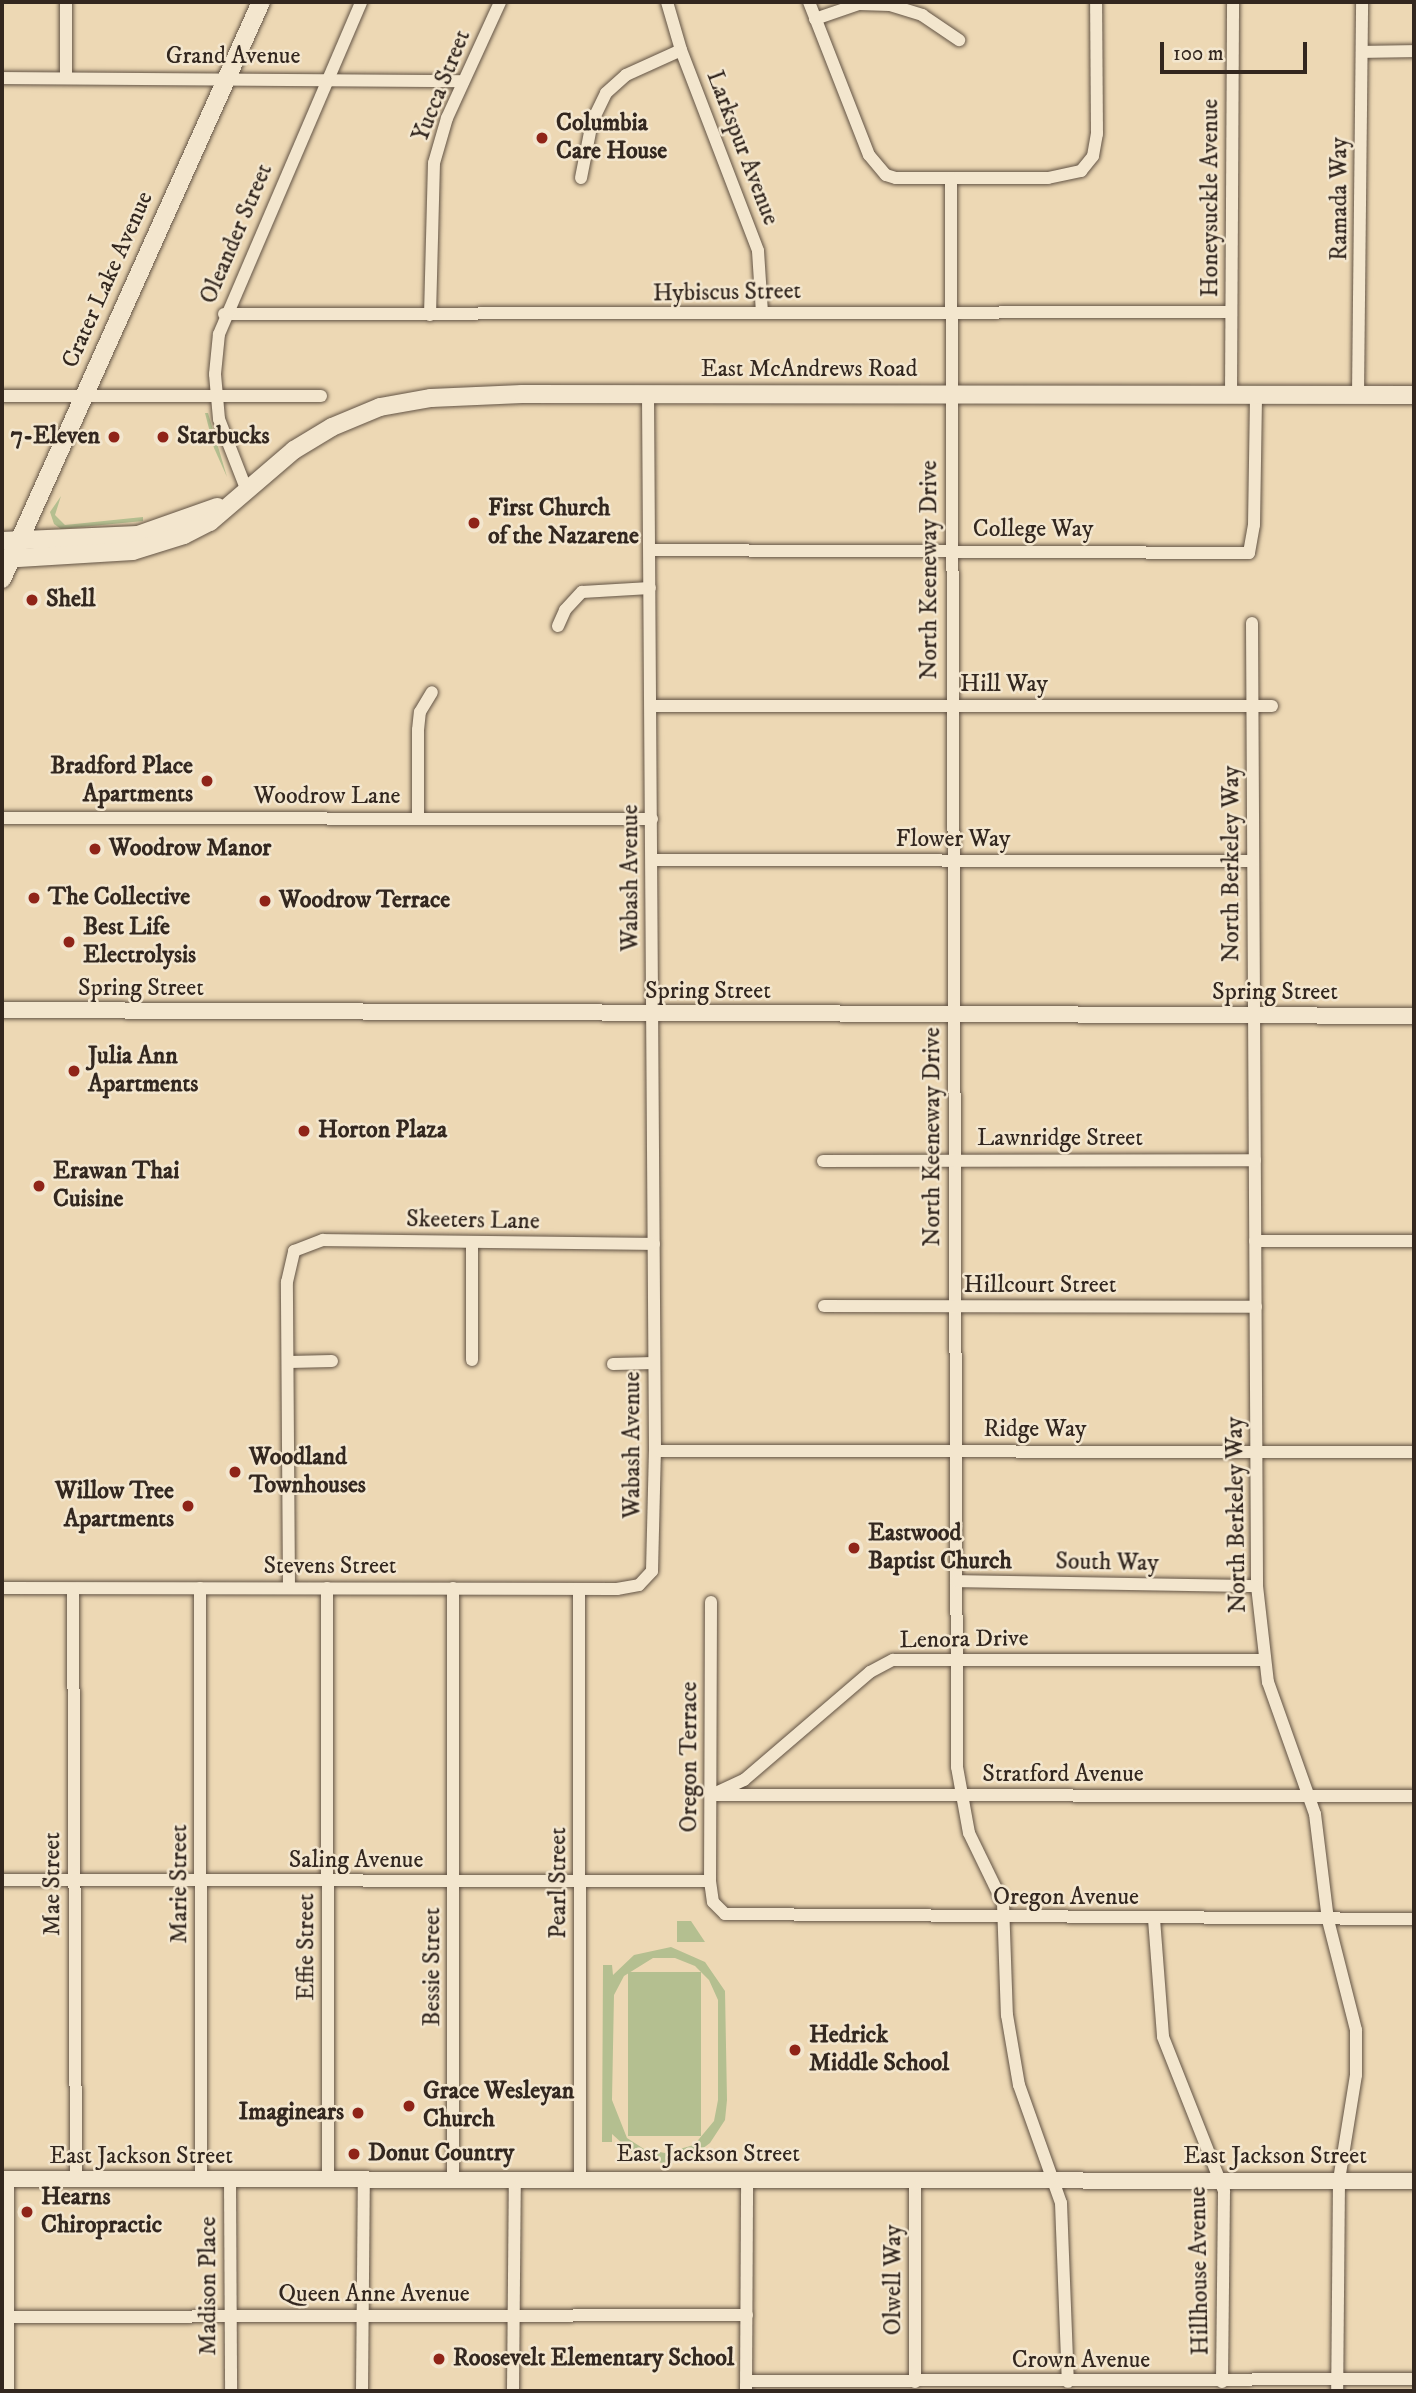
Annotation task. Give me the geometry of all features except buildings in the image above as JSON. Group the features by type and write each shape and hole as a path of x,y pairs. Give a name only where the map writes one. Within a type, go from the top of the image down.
{"main road":[{"name":"Crater Lake Avenue","path":"2,579 9,541 83,395 261,2"},
{"name":"East McAndrews Road","path":"6,559 133,551 202,527 312,438 380,407 468,395 1414,395"},
{"name":"East McAndrews Road","path":"9,541 138,535 240,496"}],"street":[{"path":"66,2 66,78"},
{"name":"Oleander Street","path":"240,496 215,394 224,314 361,2"},
{"name":"Yucca Street","path":"430,315 432,172 440,138 500,2"},
{"name":"Larkspur Avenue","path":"667,2 681,50 758,251 762,313"},
{"path":"809,2 875,165 896,178 1070,176 1088,163 1097,134 1096,2"},
{"name":"Honeysuckle Avenue","path":"1231,395 1233,2"},
{"name":"Ramada Way","path":"1358,395 1362,2"},
{"path":"815,19 859,4 890,5 922,15 959,40"},
{"path":"581,178 592,122 606,93 625,75 681,50"},
{"path":"1363,52 1414,51"},
{"name":"Grand Avenue","path":"2,78 463,81"},
{"name":"North Keeneway Drive","path":"951,178 950,551 956,1660 961,1796 970,1833 999,1892 1004,1919 1013,2056 1028,2116 1053,2179 1065,2236 1068,2382"},
{"name":"Hybiscus Street","path":"224,314 1231,312"},
{"name":"Wabash Avenue","path":"648,394 655,1451 652,1571"},
{"name":"College Way","path":"650,550 1249,552 1254,525 1255,395"},
{"path":"2,396 321,396"},
{"path":"558,626 565,610 582,592 650,588"},
{"name":"North Berkeley Way","path":"1252,623 1257,1586 1263,1660 1280,1722 1308,1796 1322,1850 1328,1920 1356,2030 1353,2102 1339,2180 1337,2387"},
{"path":"418,818 418,730 420,712 432,692"},
{"name":"Hill Way","path":"651,706 1272,706"},
{"name":"Woodrow Lane","path":"2,818 652,819"},
{"name":"Flower Way","path":"652,860 1253,861"},
{"name":"Spring Street","path":"2,1010 1414,1016"},
{"name":"Lawnridge Street","path":"823,1161 1255,1160"},
{"name":"Skeeters Lane","path":"289,1362 288,1268 294,1251 323,1240 654,1244"},
{"path":"1255,1241 1414,1241"},
{"path":"472,1243 472,1360"},
{"name":"Hillcourt Street","path":"824,1306 1256,1307"},
{"path":"289,1588 289,1362 332,1361"},
{"path":"613,1364 654,1363"},
{"name":"Ridge Way","path":"655,1451 1414,1452"},
{"name":"Stevens Street","path":"2,1588 579,1589 634,1587 652,1571"},
{"name":"South Way","path":"956,1581 1257,1586"},
{"name":"Marie Street","path":"200,1588 201,2180"},
{"name":"Effie Street","path":"327,1588 328,2180"},
{"name":"Bessie Street","path":"453,1588 453,2179"},
{"name":"Mae Street","path":"73,1589 76,2180"},
{"name":"Pearl Street","path":"579,1589 580,2178"},
{"name":"Oregon Terrace","path":"711,1602 710,1881 719,1910"},
{"name":"Lenora Drive","path":"712,1794 744,1780 884,1662 1263,1660"},
{"name":"Stratford Avenue","path":"712,1794 1414,1796"},
{"name":"Saling Avenue","path":"2,1880 710,1881"},
{"name":"Oregon Avenue","path":"719,1910 735,1916 1414,1919"},
{"name":"Hillhouse Avenue","path":"1154,1919 1163,2037 1221,2180 1222,2382"},
{"path":"747,2178 747,2386"},
{"path":"5,2179 8,2391"},
{"name":"East Jackson Street","path":"5,2179 1414,2181"},
{"path":"513,2391 515,2179"},
{"name":"Olwell Way","path":"915,2179 915,2382"},
{"name":"Madison Place","path":"230,2180 231,2391"},
{"path":"362,2391 364,2180"},
{"name":"Queen Anne Avenue","path":"5,2317 747,2315"},
{"name":"Crown Avenue","path":"747,2386 915,2382 1015,2386 1068,2382 1222,2382 1337,2387 1414,2379"}],"green space":[{"path":"205,413 208,413 227,477 214,448"},
{"path":"61,496 55,515 65,525 143,517 143,521 61,529 54,524 50,512"},
{"path":"677,1921 691,1921 705,1942 677,1942"},
{"path":"671,1947 705,1962 725,1991 725,2120 710,2143 690,2158 662,2163 635,2155 612,2134 612,2142 602,2142 603,1965 612,1965 613,1975 634,1955","holes":["653,1958 675,1958 695,1966 709,1980 718,2000 718,2100 714,2121 694,2145 665,2153 644,2149 627,2138 612,2100 614,1995 624,1976"]},
{"path":"628,1972 701,1972 701,2136 628,2136"}],"place":[{"name":"Columbia Care House","path":"542,138"},
{"name":"7-Eleven","path":"114,437"},
{"name":"Starbucks","path":"163,437"},
{"name":"First Church of the Nazarene","path":"474,523"},
{"name":"Shell","path":"32,600"},
{"name":"Bradford Place Apartments","path":"207,781"},
{"name":"Woodrow Manor","path":"95,849"},
{"name":"The Collective","path":"34,898"},
{"name":"Woodrow Terrace","path":"265,901"},
{"name":"Best Life Electrolysis","path":"69,942"},
{"name":"Julia Ann Apartments","path":"74,1071"},
{"name":"Horton Plaza","path":"304,1131"},
{"name":"Erawan Thai Cuisine","path":"39,1186"},
{"name":"Woodland Townhouses","path":"235,1472"},
{"name":"Willow Tree Apartments","path":"188,1506"},
{"name":"Eastwood Baptist Church","path":"854,1548"},
{"name":"Hedrick Middle School","path":"795,2050"},
{"name":"Grace Wesleyan Church","path":"409,2106"},
{"name":"Imaginears","path":"358,2113"},
{"name":"Donut Country","path":"354,2154"},
{"name":"Hearns Chiropractic","path":"27,2212"},
{"name":"Roosevelt Elementary School","path":"439,2359"}]}
